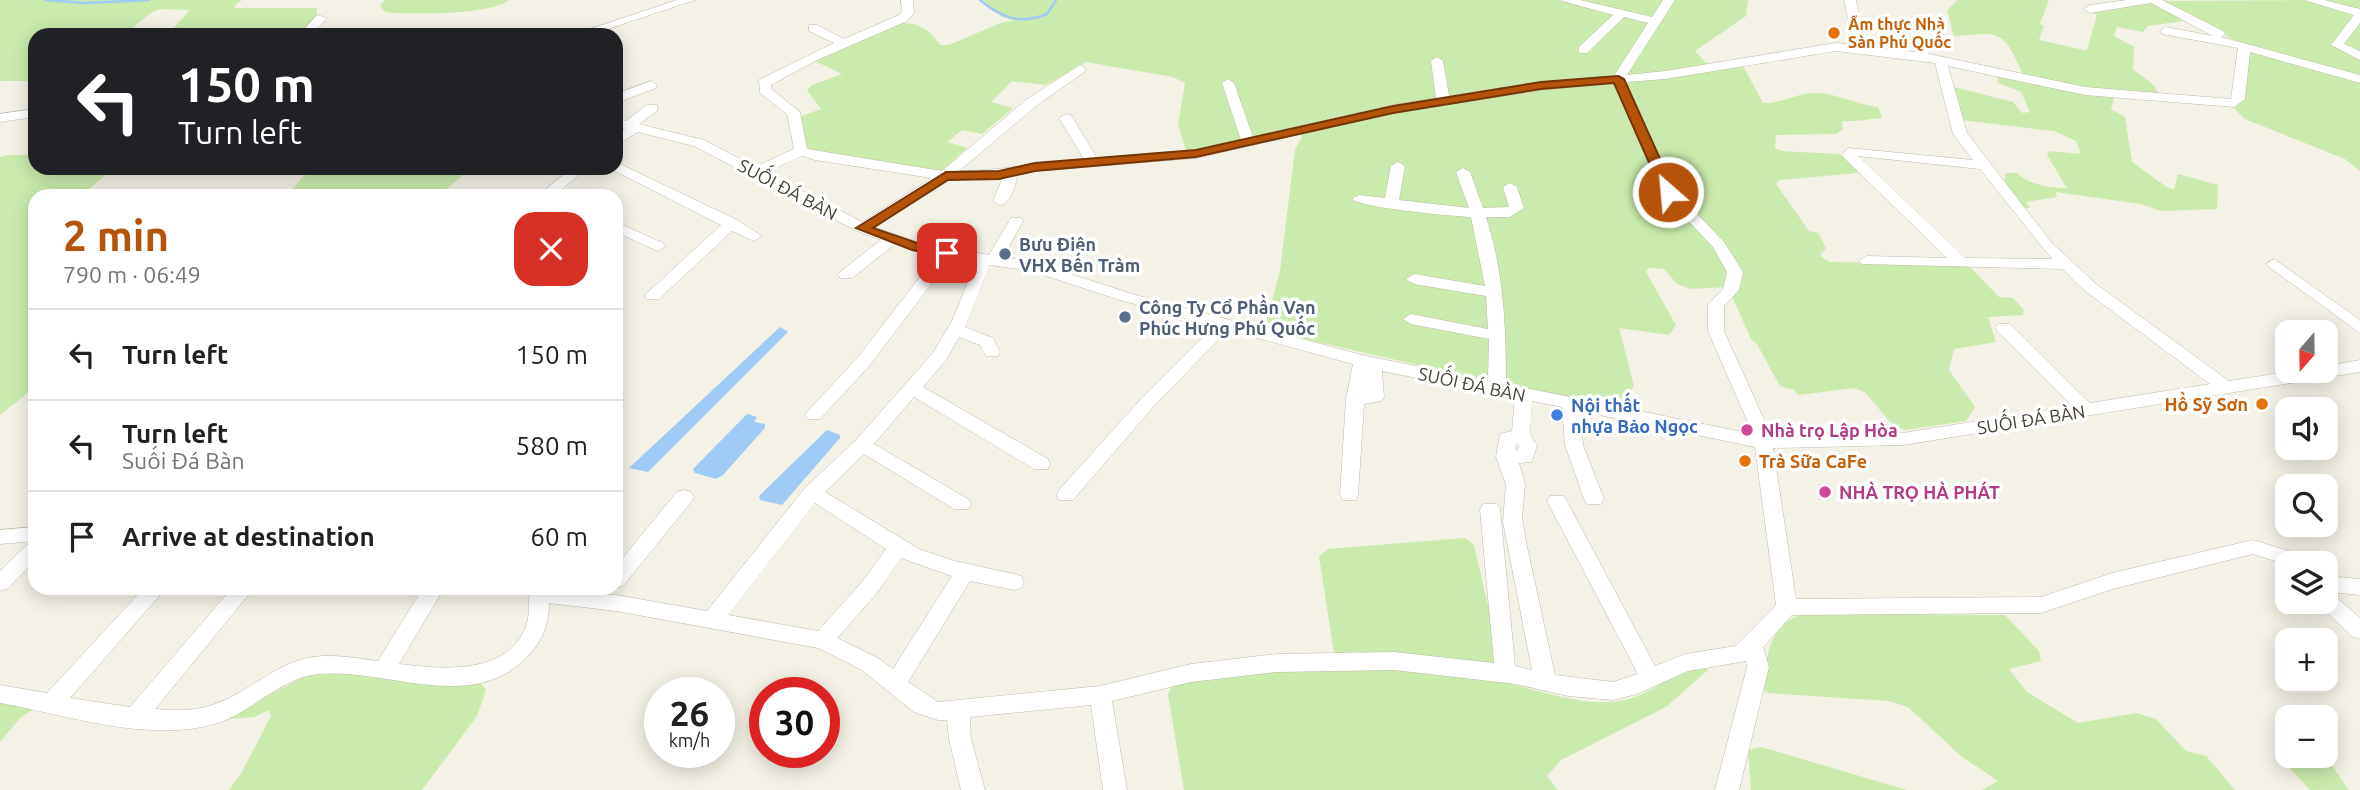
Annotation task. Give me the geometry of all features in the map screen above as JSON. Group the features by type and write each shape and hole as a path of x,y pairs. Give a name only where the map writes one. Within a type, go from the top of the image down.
{"street":[{"path":"600,28 689,0"},
{"path":"802,151 793,111 763,86 843,44 907,16 907,0"},
{"path":"1564,0 1654,21"},
{"path":"1618,79 1669,0"},
{"path":"1850,0 1860,47"},
{"path":"2090,9 2151,0 2240,46"},
{"path":"2310,0 2360,14 2337,45 2360,56"},
{"path":"1583,50 1621,14"},
{"path":"312,28 321,18"},
{"path":"1912,21 1932,59 1960,134 2063,264 2225,387"},
{"path":"2155,41 2157,34 2200,25"},
{"path":"813,28 843,44"},
{"path":"2166,31 2240,46 2360,79"},
{"path":"755,172 802,151 815,156 946,176 999,175 1010,171 1196,154 1347,118 1541,86 1665,75 1816,49 1860,47 2085,91 2234,103 2238,99 2240,46"},
{"path":"1437,61 1443,102"},
{"path":"862,228 946,176 1031,103 1080,69"},
{"path":"1618,79 1668,192 1718,246 1735,272 1731,290 1716,305 1716,331 1759,427 1787,607"},
{"path":"1228,83 1236,104 1238,124 1249,142"},
{"path":"623,98 650,86"},
{"path":"627,124 652,108"},
{"path":"0,118 28,114"},
{"path":"1066,118 1094,164"},
{"name":"SUỐI ĐÁ BÀN","path":"627,124 699,143 862,228 892,239 947,253 1034,267 1126,297 1368,361 1571,405 1762,442 1903,439 2360,366"},
{"path":"1960,262 1849,155 1853,151 1982,165"},
{"path":"1391,204 1398,166"},
{"path":"623,169 754,236"},
{"path":"1000,201 1009,185 1010,171"},
{"path":"1463,172 1480,214 1490,250 1499,336 1497,389"},
{"path":"555,189 572,175"},
{"path":"1359,199 1480,214 1516,211 1510,187"},
{"path":"713,619 812,493 862,445 940,356 989,260 1016,221"},
{"path":"653,296 732,223"},
{"path":"623,229 658,246"},
{"path":"846,275 892,239"},
{"path":"814,415 864,361 947,253"},
{"path":"1867,261 2063,264"},
{"path":"2274,264 2360,328"},
{"path":"1414,279 1493,292"},
{"path":"1411,319 1499,336"},
{"path":"1066,495 1147,403 1227,323"},
{"path":"2004,328 2086,410"},
{"path":"956,329 987,342 992,352"},
{"path":"1349,495 1355,399 1368,361"},
{"path":"911,388 1041,464"},
{"path":"1524,395 1521,436 1506,438 1505,457 1516,481 1512,519 1538,632 1545,682"},
{"path":"1571,405 1574,445 1594,499"},
{"path":"862,445 961,504"},
{"path":"812,493 839,506 898,547 965,572 1014,582"},
{"path":"623,571 684,497"},
{"path":"1557,500 1651,679"},
{"path":"1490,509 1491,557 1503,618 1505,674"},
{"path":"0,537 28,535"},
{"path":"822,640 869,588 898,547"},
{"path":"608,595 822,640 870,664 922,705 938,711 958,711 1100,695 1191,673 1277,663 1394,661 1505,674 1613,691 1629,688 1685,663 1741,654 1787,607 2041,605 2112,581 2253,547 2275,554"},
{"path":"0,583 28,556"},
{"path":"895,684 965,572"},
{"path":"2338,585 2360,587"},
{"path":"52,702 150,595"},
{"path":"136,716 238,595"},
{"path":"384,670 430,595"},
{"path":"0,694 159,719 214,715 285,675 317,665 448,676 473,675 500,667 522,646 537,625 540,595"},
{"path":"2338,610 2360,631"},
{"path":"1727,790 1758,667 1752,645"},
{"path":"1100,695 1115,790"},
{"path":"958,711 960,739 972,790"}],"green space":[{"path":"0,0 242,0 235,8 317,8 317,18 306,28 173,28 190,10 160,9 133,28 28,28 28,81 0,81"},
{"path":"385,0 509,0 486,9 412,13 385,12 380,6"},
{"path":"983,0 1055,0 1046,14 1017,21 1047,15 1057,0 1748,0 1746,16 1695,51 1707,64 1742,64 1763,103 1820,93 1878,107 1882,118 1842,121 1843,129 1836,134 1776,135 1775,148 1781,151 1837,154 1845,156 1857,169 1857,173 1779,180 1776,184 1809,231 1818,233 1826,248 1820,256 1830,262 1955,264 1971,268 1999,297 2013,298 2024,310 2022,315 1988,317 1996,342 1954,349 1949,370 1975,407 1966,421 1905,430 1894,427 1866,393 1855,388 1798,395 1794,390 1780,386 1757,344 1751,339 1728,287 1691,289 1677,284 1664,269 1648,268 1646,272 1676,325 1669,335 1619,328 1634,386 1631,390 1639,409 1629,413 1282,334 1265,327 1280,271 1295,150 1302,137 1300,128 1190,152 1186,150 1178,125 1185,83 1173,77 1086,62 1046,85 1012,81 991,102 1013,108 982,134 962,130 947,142 967,148 943,170 937,172 818,152 805,147 799,117 821,109 807,90 812,85 842,74 815,61 895,24 915,25 932,34 940,45 949,45 1003,22 1015,21 1002,17"},
{"path":"1957,0 2049,0 2040,24 2044,26 2039,40 2084,50 2087,50 2097,15 2093,13 2152,3 2183,18 2184,21 2148,26 2143,32 2117,27 2114,36 2134,47 2133,69 2155,86 2158,93 2116,91 2111,109 2125,117 2132,162 2168,188 2174,189 2178,174 2218,185 2217,209 2161,211 2141,204 2056,192 2057,197 2026,202 2030,208 2020,208 2004,182 2006,173 2017,173 2040,185 2067,188 2047,155 2049,151 2081,154 2076,141 2054,131 1960,120 1954,87 2013,102 2022,113 2030,112 2021,92 1998,83 1997,75 2022,73 2004,41 1991,34 1954,36 1947,11"},
{"path":"2360,0 2360,171 2345,159 2245,119 2234,108 2241,101 2242,44 2158,1"},
{"path":"28,155 28,175 105,175 89,189 28,189 28,393 0,415 0,157"},
{"path":"305,175 463,175 447,189 292,189"},
{"path":"1465,538 1474,545 1495,636 1500,681 1564,698 1614,702 1640,695 1687,671 1709,669 1666,707 1561,760 1547,776 1558,790 1184,790 1168,694 1173,684 1210,675 1336,666 1319,556 1328,549"},
{"path":"1803,614 2005,615 2039,651 2041,661 2009,669 2027,692 2078,723 2136,713 2156,719 2186,751 2206,756 2235,790 1982,790 1998,781 1961,756 1908,707 1888,701 1768,693 1762,688 1768,654 1776,634 1791,619"},
{"path":"315,669 478,679 486,690 477,716 422,790 229,790 242,772 271,716 269,710 254,717 230,719 227,716"},
{"path":"0,695 37,707 21,717 0,742"},
{"path":"1761,747 1907,790 1751,790 1748,750"},
{"path":"2290,768 2334,768 2349,790 2310,790"}],"water":[{"path":"780,327 788,332 648,472 629,468"},
{"path":"747,414 757,417 754,422 765,424 765,428 723,475 716,479 695,473 693,469"},
{"path":"827,430 840,435 840,438 782,505 760,500 759,496"}],"waterway":[{"path":"45,0 85,3 149,0"},
{"path":"980,0 1004,15 1020,19 1047,14 1056,0"}],"place":[{"name":"Ẩm thực Nhà Sàn Phú Quốc","path":"1834,33"},
{"name":"Bưu Điện VHX Bến Tràm","path":"1005,254"},
{"name":"Công Ty Cổ Phần Vạn Phúc Hưng Phú Quốc","path":"1125,317"},
{"name":"Hồ Sỹ Sơn","path":"2262,404"},
{"name":"Nội thất nhựa Bảo Ngọc","path":"1557,415"},
{"name":"Nhà trọ Lập Hòa","path":"1747,430"},
{"name":"Trà Sữa CaFe","path":"1745,461"},
{"name":"NHÀ TRỌ HÀ PHÁT","path":"1825,492"}],"route":[{"path":"947,253 917,247 862,228 946,176 999,175 1035,167 1196,154 1393,109 1541,86 1618,79 1659,177 1668,192"}]}
